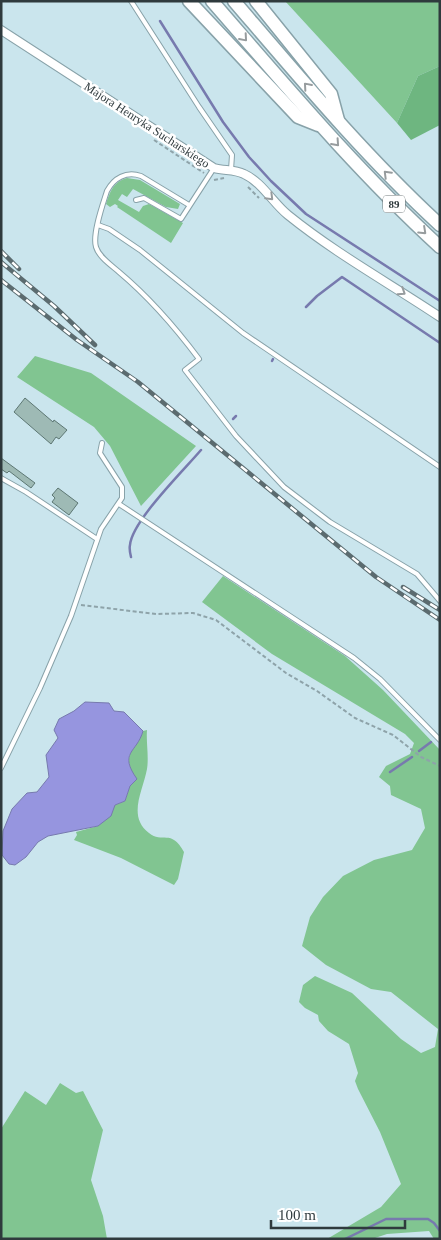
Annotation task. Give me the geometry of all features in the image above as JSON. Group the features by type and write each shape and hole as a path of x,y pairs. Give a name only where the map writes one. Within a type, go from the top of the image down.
{"highway":[{"name":"89","path":"189,1 298,117 320,126 400,211 440,247"},
{"path":"212,1 320,126"},
{"path":"234,1 339,123"},
{"name":"89","path":"256,1 331,94 339,123 382,169 440,225"}],"street":[{"name":"Majora Henryka Sucharskiego","path":"1,30 214,168 243,173 253,179 287,214 440,317"}],"lane":[{"path":"131,1 232,155 231,170"},
{"path":"136,200 144,198 181,219 214,168"},
{"path":"190,205 141,176 128,174 110,184 98,225 95,244 100,254 147,297 199,359 185,370 236,436 262,465 284,487 313,510 417,574 440,601"},
{"path":"98,225 109,229 140,250 242,333 440,467"},
{"path":"1,768 40,688 76,604 97,539 119,504 123,492 122,487 100,453 102,443"},
{"path":"1,478 26,492 97,539"},
{"path":"119,504 354,658 380,679 440,740"}],"path":[{"path":"76,604 156,614 194,613 216,620 286,673 317,691 356,718 393,735 421,757 440,766"}],"green space":[{"path":"285,1 440,1 440,66 418,76 397,123"},
{"path":"440,66 440,125 411,140 397,123 418,76"},
{"path":"127,178 140,180 180,204 178,209 166,207 133,189 127,197 122,194 118,200 139,212 143,206 149,204 183,223 171,243 115,204 110,207 106,204 115,185"},
{"path":"35,356 91,373 196,446 141,506 110,446 94,427 17,377"},
{"path":"223,576 345,656 383,690 440,750 440,1239 434,1239 429,1231 387,1234 372,1239 327,1239 381,1207 401,1184 380,1132 355,1081 358,1073 349,1044 328,1031 319,1021 318,1015 305,1008 299,1002 303,985 315,976 352,993 401,1039 421,1053 435,1047 438,1029 391,992 371,989 326,965 302,946 310,917 323,897 343,876 374,860 412,850 425,828 421,809 391,795 390,786 379,777 386,766 410,754 414,743 405,734 272,654 202,602"},
{"path":"147,730 148,764 138,803 139,819 142,826 149,833 154,836 175,840 184,852 178,879 174,885 121,858 74,840 77,835 76,832 98,826 115,805 125,801 131,778 130,754 143,731"},
{"path":"60,1083 76,1093 83,1091 103,1130 91,1180 103,1216 107,1239 1,1239 1,1129 25,1091 46,1105"}],"water":[{"path":"85,702 109,703 114,711 124,712 143,731 129,758 129,763 137,779 130,786 125,801 115,805 111,816 98,826 48,836 38,842 26,857 15,865 9,864 2,855 3,831 12,809 27,793 37,792 49,777 46,755 58,738 54,730 59,719 74,711"}],"building":[{"path":"25,398 53,422 54,420 67,430 59,439 56,437 51,444 14,412"},
{"path":"1,458 35,483 31,488 9,471 7,473 1,469"},
{"path":"58,488 78,503 69,515 52,502 55,498 52,495"}],"waterway":[{"path":"160,21 223,122 249,157 271,181 306,214 440,301"},
{"path":"306,307 342,277 440,343"},
{"path":"233,419 236,416"},
{"path":"131,557 130,545 140,523 160,496 201,450"},
{"path":"419,751 431,742"},
{"path":"390,772 412,757"},
{"path":"345,1239 386,1219 428,1219 440,1231"}],"railway":[{"path":"1,251 19,269"},
{"path":"1,262 54,306 95,345"},
{"path":"1,280 77,340 138,382 376,577 440,620"},
{"path":"403,587 440,610"}]}
